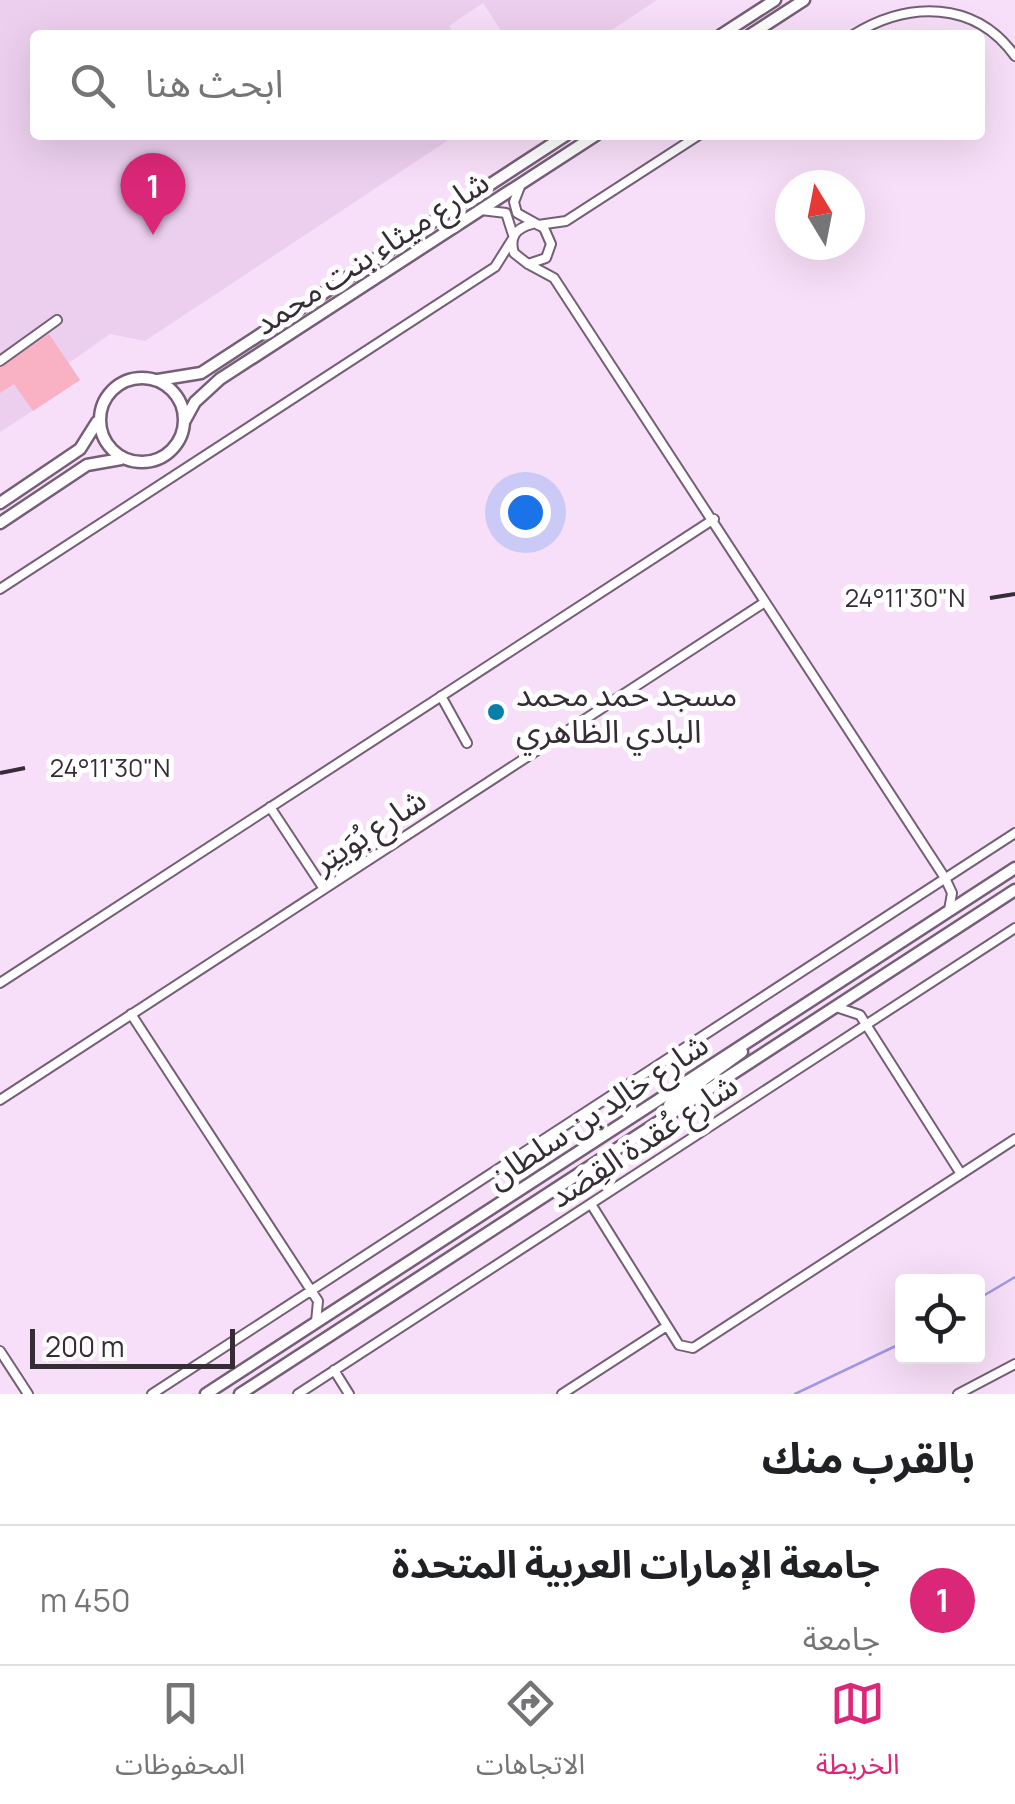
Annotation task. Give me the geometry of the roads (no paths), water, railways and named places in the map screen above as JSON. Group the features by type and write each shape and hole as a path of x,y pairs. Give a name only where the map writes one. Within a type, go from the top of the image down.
{"main road":[{"path":"728,30 775,0"},
{"path":"758,30 804,0"},
{"name":"شارع ميثاء بنت محمد","path":"158,380 201,373 558,140"},
{"name":"شارع ميثاء بنت محمد","path":"184,422 211,386 588,140"},
{"path":"0,503 80,449 93,432 108,394 124,381 158,380 176,394 184,422 179,441 165,455 146,462 106,459 88,466 0,523"},
{"path":"100,412 104,440 126,460"},
{"name":"شارع خالِد بن سلطان","path":"206,1394 1015,868"},
{"name":"شارع خالِد بن سلطان","path":"240,1394 1012,891"},
{"path":"670,1115 669,1105 731,1062 748,1042"}],"street":[{"path":"863,30 897,12 946,9 991,28 1015,56"},
{"path":"0,590 495,267 540,262 566,221 690,140"},
{"path":"521,184 515,208 548,233 554,278 945,878 951,888 948,913"},
{"path":"480,210 506,213 514,253 554,278"},
{"path":"495,267 512,238 535,224 566,221"},
{"path":"0,361 57,320"},
{"path":"0,983 714,519"},
{"name":"شارع بُوَيتِر","path":"0,1100 765,602"},
{"path":"441,696 467,743"},
{"path":"270,807 324,889"},
{"path":"152,1394 1015,833"},
{"path":"951,888 974,896"},
{"name":"شارع عُقدة القِصَد","path":"298,1394 1015,928"},
{"path":"864,989 858,1001 860,1015 961,1174"},
{"path":"836,1006 860,1015"},
{"path":"131,1014 318,1301 316,1322"},
{"path":"591,1204 679,1344 700,1345 1015,1139"},
{"path":"318,1301 340,1308"},
{"path":"562,1394 666,1326"},
{"path":"0,1350 28,1394"},
{"path":"958,1394 1015,1364"},
{"path":"334,1370 348,1394"}],"waterway":[{"path":"985,1295 1015,1277"},
{"path":"795,1394 895,1346"}],"place":[{"name":"جامعة الإمارات العربية المتحدة","path":"153,235"},
{"name":"مسجد حمد محمد البادي الظاهري","path":"496,712"}]}
